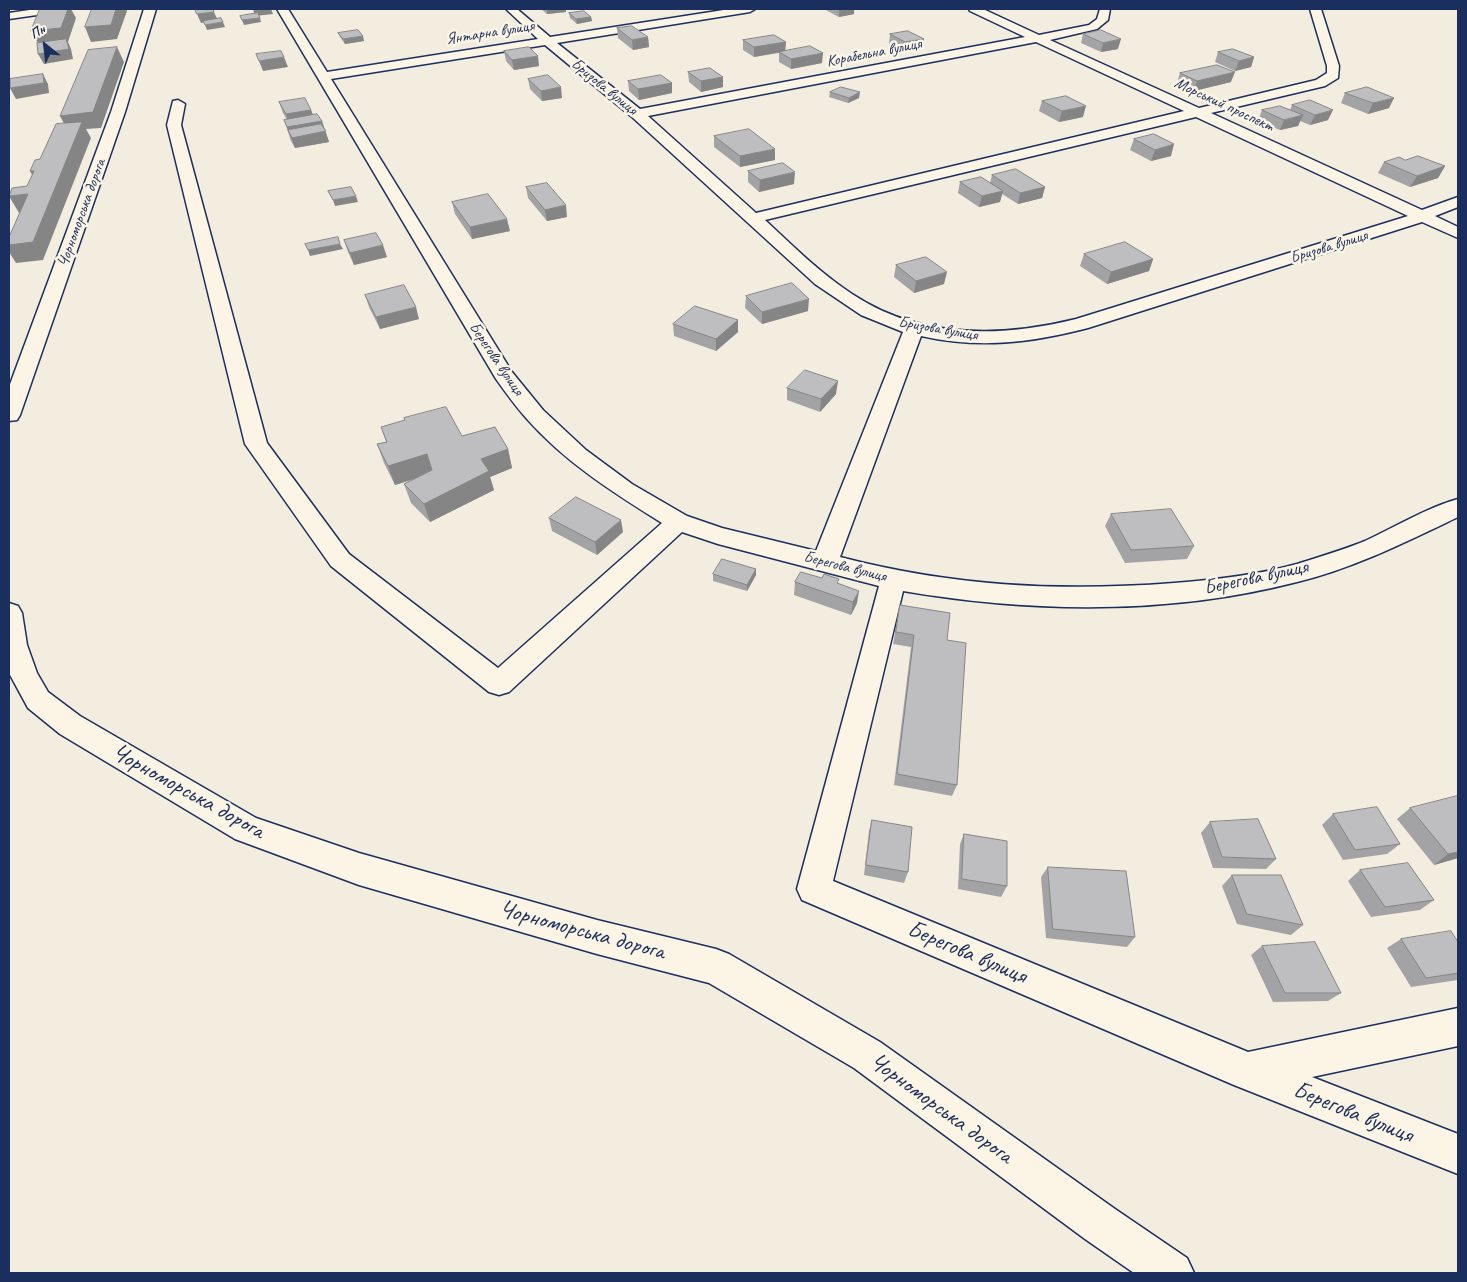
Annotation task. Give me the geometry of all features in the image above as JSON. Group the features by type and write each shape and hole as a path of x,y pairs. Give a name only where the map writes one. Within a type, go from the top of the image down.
{"street":[{"path":"9,16 58,9"},
{"name":"Чорноморська дорога","path":"9,415 118,112 150,9"},
{"name":"Берегова вулиця","path":"283,9 503,375 535,415 578,455 624,489 678,522 893,580 948,589 1023,596 1130,596 1216,589 1296,573 1371,548 1458,507"},
{"name":"Бризова вулиця","path":"511,9 637,114 821,280 846,299 877,316 914,328 984,337 1026,336 1081,324 1411,221 1458,202"},
{"name":"Янтарна вулиця","path":"325,76 745,9"},
{"name":"Морський проспект","path":"974,9 1458,233"},
{"name":"Корабельна вулиця","path":"637,114 1039,39 1093,27 1102,20 1105,9"},
{"path":"754,218 1320,83 1333,75 1333,66 1316,9"},
{"path":"178,104 174,125 256,444 340,560 499,684 678,522"},
{"path":"824,562 914,328"},
{"name":"Берегова вулиця","path":"893,580 814,889 1248,1071 1458,1154"},
{"name":"Чорноморська дорога","path":"9,614 16,653 24,676 38,700 70,725 246,829 359,870 588,934 716,967 867,1055 1100,1224 1172,1273"},
{"name":"Берегова вулиця","path":"1248,1071 1458,1027"}],"building":[{"path":"40,9 68,9 61,28 31,31"},
{"path":"92,9 116,9 111,25 85,27"},
{"path":"195,9 213,9 214,12 197,14"},
{"path":"584,11 591,17 576,19 569,13"},
{"path":"258,13 260,18 242,20 240,16"},
{"path":"221,18 223,22 205,25 203,21"},
{"path":"632,26 648,37 632,40 617,28"},
{"path":"358,30 363,36 343,39 338,33"},
{"path":"1101,30 1121,39 1103,43 1083,34"},
{"path":"908,31 924,39 905,42 890,34"},
{"path":"774,35 786,42 754,47 743,40"},
{"path":"66,39 69,49 38,54 37,43"},
{"path":"810,46 823,53 791,59 779,52"},
{"path":"117,47 93,112 60,116 88,50"},
{"path":"529,47 538,56 512,60 504,51"},
{"path":"1233,49 1254,57 1239,61 1218,52"},
{"path":"281,51 284,57 259,61 256,54"},
{"path":"1217,65 1235,72 1197,81 1180,73"},
{"path":"710,68 723,77 701,81 688,72"},
{"path":"43,74 44,83 10,88 10,79"},
{"path":"548,75 561,87 541,91 528,79"},
{"path":"661,75 672,83 638,89 628,81"},
{"path":"841,87 860,92 849,98 830,92"},
{"path":"1367,87 1394,98 1373,103 1345,93"},
{"path":"1066,96 1086,106 1062,111 1042,101"},
{"path":"305,98 311,110 286,114 279,102"},
{"path":"1310,100 1333,110 1315,115 1292,105"},
{"path":"1280,106 1303,115 1284,120 1262,110"},
{"path":"317,114 322,121 287,127 284,120"},
{"path":"82,122 33,242 9,245 9,237 28,194 9,196 12,188 27,186 34,171 30,171 35,160 40,159 56,124"},
{"path":"321,124 326,131 292,138 288,130"},
{"path":"749,129 775,149 740,156 714,136"},
{"path":"1154,134 1174,144 1155,150 1134,139"},
{"path":"1418,156 1445,166 1417,176 1384,162 1399,157 1405,160"},
{"path":"783,163 795,172 760,180 748,171"},
{"path":"1016,169 1045,187 1020,193 992,175"},
{"path":"981,177 1003,191 982,196 960,182"},
{"path":"547,183 566,205 545,210 526,187"},
{"path":"351,187 356,196 333,200 328,191"},
{"path":"488,194 507,219 470,227 452,202"},
{"path":"376,233 383,245 350,253 344,240"},
{"path":"338,237 340,244 308,250 305,244"},
{"path":"1125,242 1153,259 1111,272 1084,254"},
{"path":"926,257 947,272 916,281 896,265"},
{"path":"792,283 809,299 762,312 746,296"},
{"path":"404,285 416,307 376,317 365,295"},
{"path":"695,306 738,320 716,339 673,324"},
{"path":"805,370 838,381 821,399 787,388"},
{"path":"446,407 462,436 495,427 508,449 481,459 489,471 424,504 404,484 432,470 427,454 388,466 377,444 387,442 381,427 405,420 404,418"},
{"path":"576,497 621,520 595,542 549,518"},
{"path":"1171,509 1194,546 1131,550 1111,514"},
{"path":"722,559 756,569 747,585 713,574"},
{"path":"801,572 822,578 824,574 839,579 837,583 859,591 853,602 795,582"},
{"path":"900,605 950,613 947,640 966,643 957,785 897,774 914,635 896,632"},
{"path":"1457,796 1458,852 1448,854 1410,808"},
{"path":"1377,807 1400,844 1355,850 1333,814"},
{"path":"1258,819 1276,859 1222,857 1210,822"},
{"path":"872,820 912,827 908,872 866,865"},
{"path":"964,834 1007,841 1007,886 962,879"},
{"path":"1408,863 1434,900 1385,907 1360,870"},
{"path":"1048,867 1126,871 1135,937 1053,929"},
{"path":"1232,875 1281,875 1303,925 1247,914"},
{"path":"1451,931 1458,942 1458,973 1426,978 1401,939"},
{"path":"1315,942 1341,993 1285,993 1262,946"}]}
